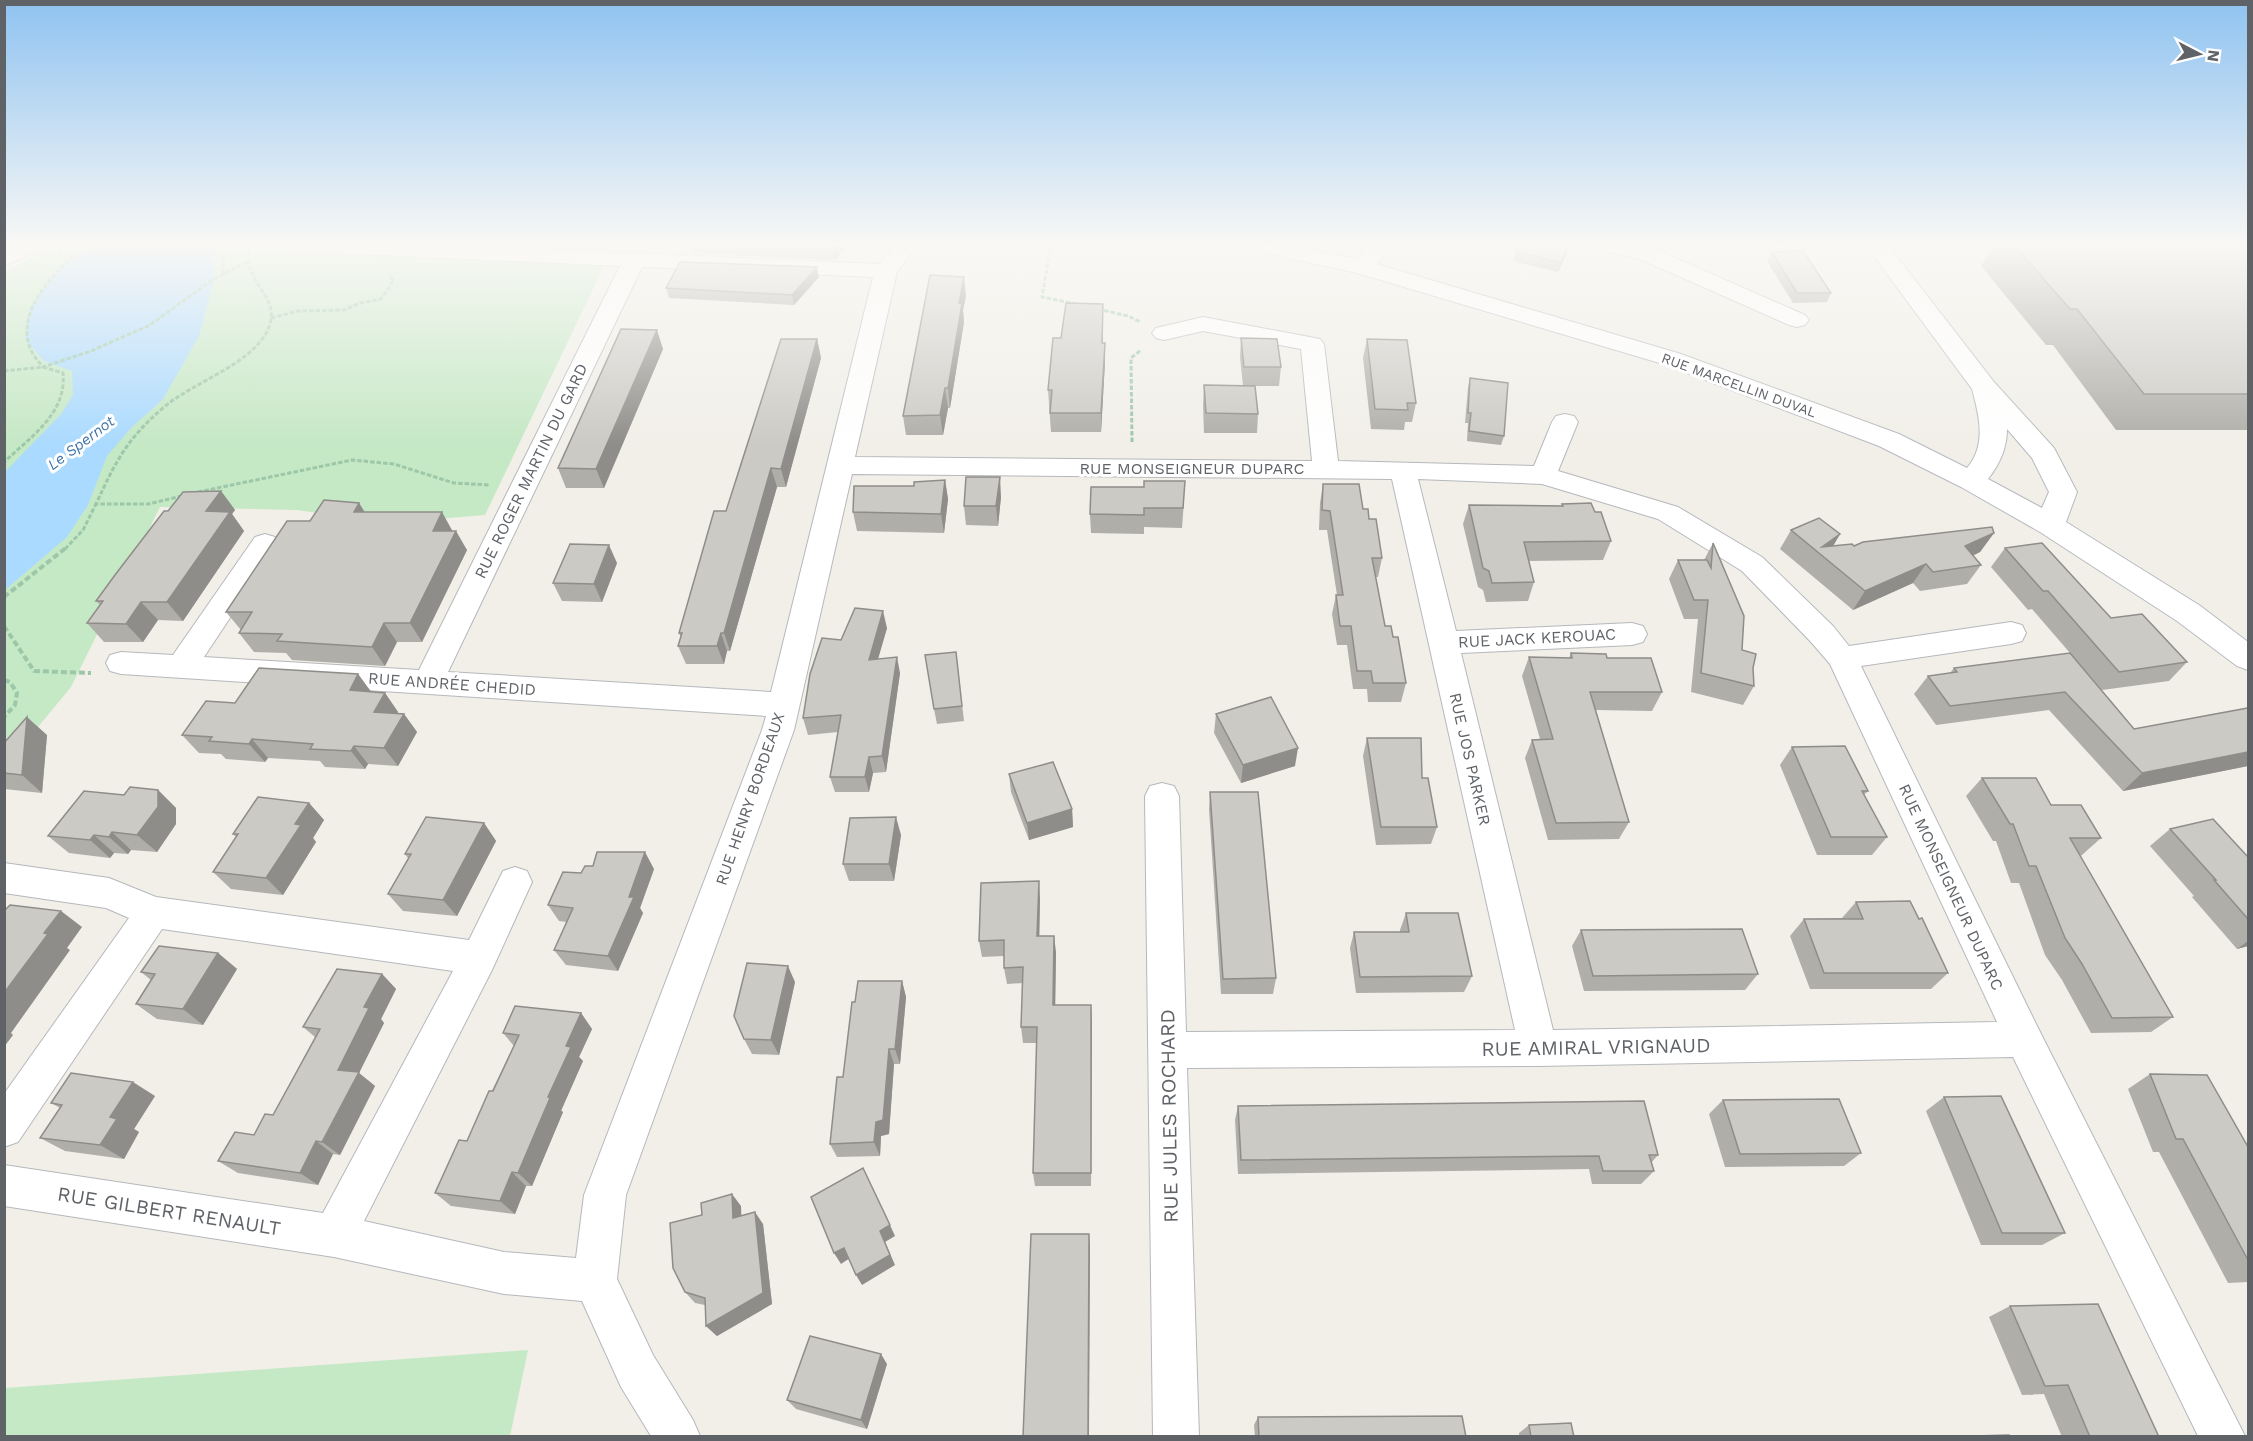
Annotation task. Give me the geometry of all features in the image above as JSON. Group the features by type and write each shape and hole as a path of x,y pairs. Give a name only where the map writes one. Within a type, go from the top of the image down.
{"main road":[{"name":"RUE MARCELLIN DUVAL","path":"1511,311 1672,359 1889,440 1971,481 2050,525 2179,606 2248,658"},
{"path":"1927,311 1985,388 2044,454 2063,492 2050,525"},
{"path":"1971,481 1991,455 1995,421 1985,388"}],"street":[{"name":"RUE ROGER MARTIN DU GARD","path":"428,682 609,311"},
{"name":"RUE HENRY BORDEAUX","path":"595,1281 605,1195 778,730 877,311"},
{"path":"1777,311 1797,320"},
{"path":"1164,333 1203,324 1312,344 1326,469"},
{"path":"1543,475 1565,422"},
{"name":"RUE MONSEIGNEUR DUPARC","path":"841,465 1403,470 1543,475 1668,513 1752,564 1822,634 1842,658 2024,1039 2222,1437"},
{"name":"RUE JOS PARKER","path":"1403,470 1538,1048"},
{"path":"182,666 265,544"},
{"path":"1842,658 2011,633"},
{"name":"RUE JACK KEROUAC","path":"1443,643 1632,634"},
{"name":"RUE ANDRÉE CHEDID","path":"121,663 783,705"},
{"name":"RUE JULES ROCHARD","path":"1162,796 1176,1437"},
{"path":"4,878 109,892 153,912 479,958"},
{"path":"334,1236 479,958 515,882"},
{"path":"4,1128 153,912"},
{"name":"RUE AMIRAL VRIGNAUD","path":"1167,1050 1538,1048 2024,1039"},
{"name":"RUE GILBERT RENAULT","path":"4,1185 334,1236 504,1273 595,1281"},
{"path":"595,1281 637,1371 677,1437"}],"path":[{"path":"4,371 43,367 91,351 150,325 167,311"},
{"path":"4,597 53,562 77,536 95,510 120,455 147,425 177,396 222,370 260,343 271,318 271,311"},
{"path":"271,318 297,311"},
{"path":"1106,311 1128,316 1164,333 1131,357 1134,469"},
{"path":"4,462 58,408 66,383 63,373 43,367 32,360 26,351"},
{"path":"96,504 148,504 352,460 394,464 454,483 524,486"},
{"path":"5,629 34,671 97,673 121,663"},
{"path":"4,680 10,682 17,693 15,705 4,717"}],"green space":[{"path":"5,311 582,311 485,515 387,523 297,510 160,507 71,687 5,767"},
{"path":"528,1350 510,1436 5,1436 5,1388"}],"water":[{"name":"Le Spernot","path":"29,311 206,311 199,336 163,399 131,428 107,456 88,505 67,537 5,590 5,472 62,413 73,395 72,371 44,361 25,339"}],"building":[{"path":"923,311 961,311 948,388 945,388 940,415 903,416"},
{"path":"1065,311 1103,311 1102,343 1105,343 1101,413 1050,413 1052,390 1048,390 1053,338 1061,338"},
{"path":"2079,311 2248,311 2248,394 2144,394"},
{"path":"621,329 657,330 596,469 558,468"},
{"path":"1241,338 1277,339 1281,367 1244,367"},
{"path":"781,339 817,339 781,469 771,468 724,633 721,633 717,646 678,646 682,633 679,633 714,511 726,511"},
{"path":"1367,339 1407,340 1416,403 1407,403 1408,410 1375,409"},
{"path":"1470,378 1508,383 1504,436 1469,431"},
{"path":"1204,385 1255,386 1258,414 1206,413"},
{"path":"966,477 1000,477 996,506 964,506"},
{"path":"945,480 941,514 853,512 854,486 914,486 914,482"},
{"path":"1144,481 1185,481 1183,508 1144,508 1144,515 1090,514 1091,487 1144,487"},
{"path":"1323,484 1359,484 1363,509 1368,509 1369,519 1376,519 1382,558 1372,558 1385,626 1391,626 1393,637 1398,637 1406,683 1373,683 1371,671 1357,671 1351,626 1340,626 1336,595 1343,595 1330,511 1322,510"},
{"path":"221,491 206,511 230,512 167,602 141,602 126,624 87,623 103,601 96,601 115,575 164,511 168,511 183,492"},
{"path":"324,500 359,503 354,512 442,512 433,531 456,531 410,623 384,623 372,647 277,641 282,634 239,633 252,612 226,612 287,521 310,521"},
{"path":"1591,503 1595,512 1601,512 1611,541 1524,542 1534,582 1492,583 1489,571 1483,568 1469,505 1563,506 1562,504"},
{"path":"1819,518 1840,534 1822,547 1852,544 1854,546 1863,542 1992,527 1994,533 1965,546 1981,565 1933,572 1926,564 1865,591 1791,530"},
{"path":"1713,543 1744,616 1742,650 1756,654 1753,668 1754,686 1701,673 1708,600 1694,600 1678,560 1707,560 1711,568"},
{"path":"2042,543 2111,618 2142,614 2187,662 2119,672 2048,591 2043,591 2005,548"},
{"path":"570,544 609,545 594,584 553,583"},
{"path":"855,608 883,611 869,660 897,657 882,756 869,757 865,777 830,777 841,715 803,718 810,674 822,638 841,640"},
{"path":"956,652 962,706 934,709 925,655"},
{"path":"1571,653 1606,654 1607,658 1651,658 1662,692 1590,692 1629,822 1556,823 1532,740 1553,739 1529,657 1572,658"},
{"path":"2070,653 2134,729 2248,708 2248,752 2142,773 2065,692 1950,706 1928,676 1957,672 1954,668"},
{"path":"259,668 358,674 350,690 385,693 374,712 404,714 384,748 354,746 351,751 310,749 313,744 252,739 249,744 209,741 212,737 182,735 206,701 235,703"},
{"path":"1271,697 1298,748 1243,765 1216,714"},
{"path":"27,717 22,775 4,773 4,743"},
{"path":"1367,738 1421,738 1422,778 1428,778 1437,827 1381,827"},
{"path":"1845,746 1868,791 1862,791 1887,837 1831,837 1792,747"},
{"path":"1053,762 1072,809 1027,823 1009,774"},
{"path":"1982,778 2036,778 2051,805 2081,805 2101,838 2070,838 2173,1017 2112,1018 2065,938 2036,866 2029,866 2013,824 2010,824"},
{"path":"130,787 158,790 158,807 137,835 112,832 109,837 94,835 90,840 48,836 84,791 124,795"},
{"path":"1210,792 1258,792 1276,978 1223,979"},
{"path":"258,797 309,803 295,824 301,825 266,878 213,872 238,834 233,834"},
{"path":"426,817 484,823 443,900 388,894 411,854 405,854"},
{"path":"896,817 889,864 843,864 850,818"},
{"path":"2213,819 2248,857 2248,919 2170,829"},
{"path":"597,852 645,852 629,897 634,897 608,956 554,950 573,908 548,905 563,872 581,873 585,866 593,866"},
{"path":"1039,881 1037,936 1054,936 1053,1005 1091,1005 1091,1173 1033,1173 1037,1027 1021,1027 1023,967 1004,968 1004,940 979,941 981,883"},
{"path":"1910,901 1919,919 1922,918 1948,973 1824,973 1804,919 1863,919 1856,902"},
{"path":"10,905 61,911 44,933 48,934 4,993 4,911"},
{"path":"1406,913 1458,913 1472,976 1360,977 1354,932 1409,932"},
{"path":"1742,929 1758,974 1593,976 1581,930"},
{"path":"159,946 218,953 183,1009 136,1004 155,974 141,972"},
{"path":"747,963 788,966 771,1040 744,1039 734,1016"},
{"path":"337,969 382,974 364,1007 369,1008 338,1070 359,1072 322,1142 316,1141 300,1173 218,1161 235,1132 254,1135 265,1114 273,1115 320,1029 303,1027"},
{"path":"858,981 902,981 895,1049 889,1049 883,1120 876,1122 874,1142 830,1144 837,1077 843,1077 852,1002 855,1002"},
{"path":"515,1006 581,1013 566,1046 571,1047 548,1097 550,1098 518,1173 512,1172 500,1201 435,1193 459,1140 467,1141 489,1091 493,1091 519,1035 503,1033"},
{"path":"71,1073 133,1082 110,1117 117,1119 100,1145 40,1138 62,1105 51,1103"},
{"path":"2150,1074 2207,1075 2248,1147 2248,1260 2183,1139 2176,1139"},
{"path":"2001,1096 2065,1233 2002,1233 1944,1097"},
{"path":"1839,1099 1861,1153 1740,1154 1723,1100"},
{"path":"1644,1101 1658,1155 1649,1155 1654,1171 1603,1171 1599,1156 1241,1160 1238,1106"},
{"path":"863,1168 890,1225 880,1231 890,1255 856,1275 844,1248 834,1253 811,1197"},
{"path":"732,1194 733,1218 755,1212 763,1293 706,1326 705,1298 685,1292 673,1268 670,1223 702,1215 701,1203"},
{"path":"1031,1234 1089,1234 1088,1437 1023,1437"},
{"path":"2098,1304 2159,1437 2090,1437 2068,1385 2045,1386 2010,1306"},
{"path":"810,1336 881,1354 861,1420 787,1400"},
{"path":"1462,1416 1466,1437 1259,1437 1258,1417"},
{"path":"1571,1423 1574,1437 1531,1437 1529,1425"},
{"path":"2009,1435 2010,1437 1938,1437"}]}
